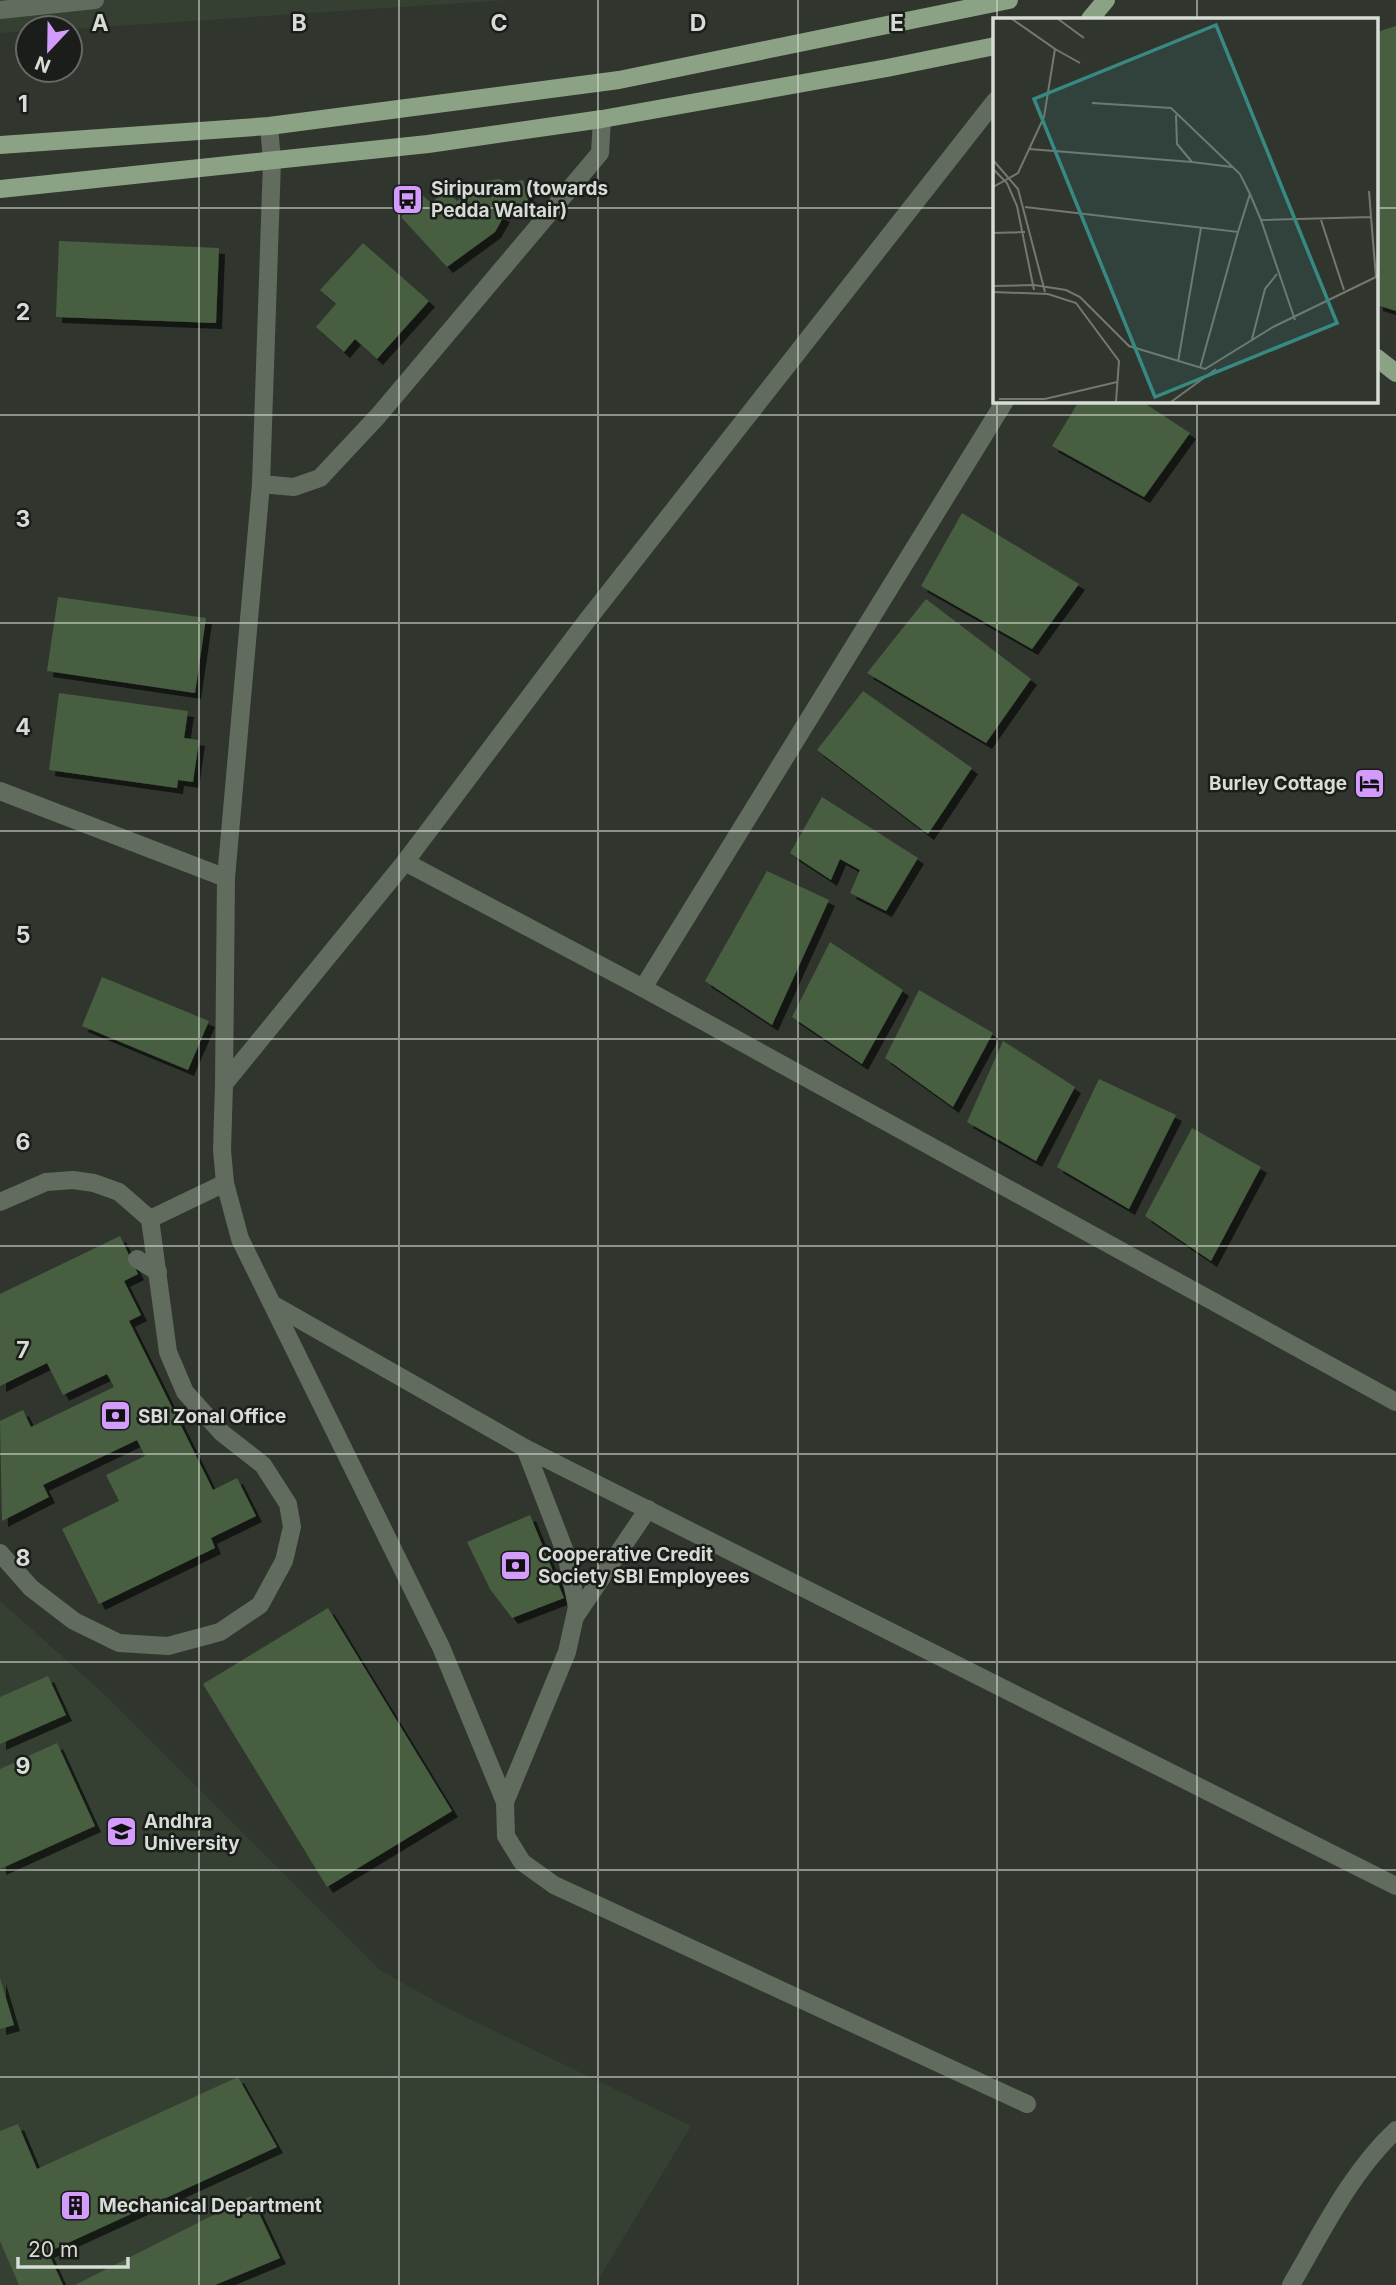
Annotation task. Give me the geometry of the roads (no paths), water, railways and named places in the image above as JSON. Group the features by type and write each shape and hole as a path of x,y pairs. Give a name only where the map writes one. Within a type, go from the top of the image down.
{"main road":[{"path":"0,145 270,126 619,80 1009,0"},
{"path":"1091,18 1106,0"},
{"path":"0,189 428,145 602,119 993,46"},
{"path":"1378,359 1396,373"}],"street":[{"path":"0,10 95,0"},
{"path":"224,1084 405,862 594,612 993,104"},
{"path":"261,484 294,487 320,478 362,433 600,153 602,119"},
{"path":"270,126 272,162 261,484 226,878 222,1150 225,1183 240,1239 440,1647 505,1802 506,1836 522,1863 554,1885 1027,2104"},
{"path":"643,988 1004,402"},
{"path":"0,791 226,878"},
{"path":"405,862 643,988 1396,1402"},
{"path":"0,1202 46,1182 73,1180 94,1183 119,1192 150,1219 161,1316 168,1352 185,1392 222,1433 263,1465 288,1504 292,1527 284,1561 260,1605 220,1632 168,1646 119,1643 74,1621 32,1588 0,1553"},
{"path":"150,1219 225,1183"},
{"path":"137,1259 158,1272"},
{"path":"274,1304 525,1448 1396,1886"},
{"path":"505,1802 567,1652 577,1607 566,1554 525,1448"},
{"path":"573,1620 648,1509"},
{"path":"1291,2285 1360,2170 1396,2130"}],"place":[{"name":"Siripuram (towards Pedda Waltair)","path":"408,199"},
{"name":"Burley Cottage","path":"1370,783"},
{"name":"SBI Zonal Office","path":"115,1416"},
{"name":"Cooperative Credit Society SBI Employees","path":"515,1565"},
{"name":"Andhra University","path":"121,1832"},
{"name":"Mechanical Department","path":"76,2205"}]}
